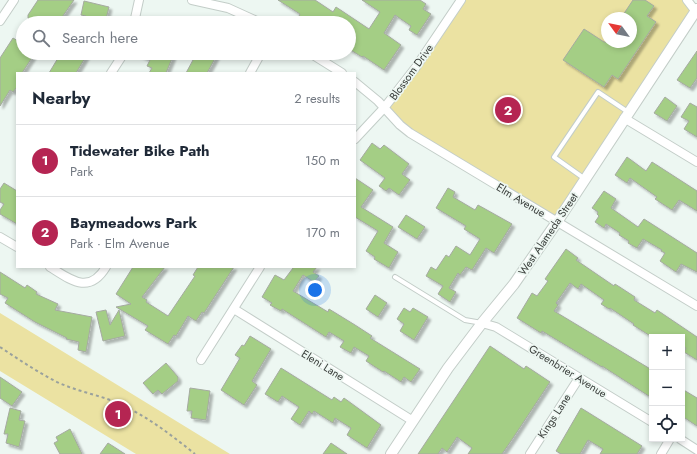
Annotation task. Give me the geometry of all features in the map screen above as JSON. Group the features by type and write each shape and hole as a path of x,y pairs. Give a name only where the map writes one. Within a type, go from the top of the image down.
{"street":[{"path":"0,21 14,0"},
{"path":"136,16 139,0"},
{"path":"192,0 228,8 246,16"},
{"name":"Blossom Drive","path":"356,138 384,108 416,67 461,0"},
{"path":"687,0 696,11"},
{"name":"West Alameda Street","path":"392,454 448,368 514,284 557,222 626,115 696,11"},
{"path":"112,72 119,60"},
{"path":"251,72 257,60"},
{"path":"321,60 340,72"},
{"name":"Elm Avenue","path":"356,83 410,133 697,306"},
{"path":"626,115 697,162"},
{"path":"0,237 16,246"},
{"path":"52,268 71,280 83,284 94,280 105,268"},
{"path":"201,360 259,268"},
{"name":"Eleni Lane","path":"234,309 413,421"},
{"name":"Greenbrier Avenue","path":"482,323 496,327 649,420"},
{"name":"Kings Lane","path":"530,454 579,378"},
{"path":"661,454 668,442"},
{"path":"685,442 697,450"}],"lane":[{"path":"585,179 554,157 598,92 626,115"},
{"path":"395,277 465,320 482,323"}],"path":[{"path":"0,347 57,382 132,410 155,424 195,454"}],"shaded area":[{"path":"461,0 687,0 695,11 557,222 410,133 384,108"},
{"path":"0,313 230,454 136,454 0,371"}],"building":[{"path":"38,0 74,0 63,16 28,15"},
{"path":"278,0 315,0 333,12 336,7 350,16 299,16 300,14"},
{"path":"362,0 420,0 426,4 423,9 431,14 417,35 409,30 411,26 395,15 384,33 401,45 384,70 363,56 362,57 356,53 356,20 369,29 380,12"},
{"path":"633,0 645,0 654,6 647,16 656,22 618,79 612,75 604,87 563,60 584,29 601,40 601,48 637,48 637,12 625,12"},
{"path":"84,1 109,7 107,16 81,15"},
{"path":"13,38 16,40 16,60 30,60 23,72 16,72 16,88 13,92 10,90 0,106 0,58"},
{"path":"697,51 697,78 690,88 677,80"},
{"path":"57,60 84,60 77,72 50,72"},
{"path":"150,60 171,60 166,72 150,72 152,68 147,66"},
{"path":"193,60 214,60 208,72 187,72"},
{"path":"665,97 677,106 667,121 654,113"},
{"path":"690,103 697,107 697,137 684,129 689,121 681,117"},
{"path":"372,143 380,149 384,145 409,164 402,174 410,180 399,195 389,188 386,191 379,186 385,178 360,160"},
{"path":"627,157 646,171 652,162 697,191 697,211 679,200 672,210 655,199 657,197 630,178 627,183 615,175"},
{"path":"356,179 373,190 361,207 393,227 384,243 398,252 389,268 374,259 375,257 366,251 378,231 356,218"},
{"path":"4,183 16,190 16,223 0,214 0,210 4,204 0,202 0,189"},
{"path":"448,188 455,192 453,197 475,210 478,205 512,224 494,253 486,248 472,270 466,267 460,275 458,273 449,288 456,292 450,302 438,294 443,286 426,276 431,267 436,270 446,255 449,257 456,246 470,255 480,239 464,229 466,226 436,208"},
{"path":"604,191 616,199 611,208 638,227 644,219 697,253 697,272 681,264 676,272 660,261 665,253 661,251 662,250 643,239 637,248 628,243 629,241 619,235 620,233 606,224 604,228 595,222 599,216 597,214 598,212 592,208"},
{"path":"406,215 425,227 417,239 398,227"},
{"path":"566,249 578,258 576,260 614,286 615,284 635,297 634,300 655,313 657,310 697,337 697,360 685,353 685,334 649,335 610,308 609,309 601,304 604,300 581,284 578,289 570,283 556,303 558,305 554,311 649,368 649,396 602,366 542,331 541,333 517,318 532,293 537,296 548,281 545,279"},
{"path":"132,268 164,268 142,297 147,300 146,302 168,316 195,276 193,275 197,268 233,268 204,313 202,312 196,321 188,316 176,336 174,335 168,344 145,330 148,326 116,307 131,304 116,294"},
{"path":"293,268 316,268 313,272 319,276 314,282 303,275 293,291 328,312 329,309 372,336 370,338 420,369 411,382 404,377 401,382 366,361 369,356 354,347 351,353 340,347 344,341 329,332 326,337 282,309 281,311 270,305 272,303 262,297 275,275 284,280"},
{"path":"0,272 25,288 27,285 37,292 36,294 58,304 55,310 92,317 86,352 78,350 79,342 66,339 67,338 35,322 5,303 8,298 0,294"},
{"path":"375,295 387,303 378,317 366,309"},
{"path":"404,308 410,312 413,308 428,317 414,340 400,331 404,324 397,319"},
{"path":"106,310 110,325 119,310 125,336 103,341 96,312"},
{"path":"250,336 271,349 252,381 257,385 244,405 221,390 240,358 235,355 242,345 244,346"},
{"path":"490,346 524,369 526,366 550,382 513,438 502,454 468,454 472,448 457,437 447,452 442,448 438,454 418,454"},
{"path":"166,363 178,377 178,381 162,394 158,390 153,394 143,383"},
{"path":"281,368 332,400 334,397 341,402 344,398 381,425 367,448 347,435 351,428 335,418 333,423 314,411 312,414 309,411 300,425 291,419 299,407 282,396 278,402 265,394"},
{"path":"0,377 22,392 12,406 0,398"},
{"path":"190,388 210,391 206,420 191,418 192,411 187,411"},
{"path":"685,391 697,398 697,426 685,418"},
{"path":"10,408 21,411 19,420 25,421 19,447 6,443 8,434 4,434"},
{"path":"581,408 642,446 637,454 600,454 603,449 588,440 580,454 561,454 556,451"},
{"path":"70,429 82,454 60,454 54,443 58,441 56,437"},
{"path":"108,443 125,454 100,454"},
{"path":"331,443 347,454 323,454"}],"place":[{"name":"Baymeadows Park","path":"508,110"},
{"name":"Tidewater Bike Path","path":"118,414"}]}
